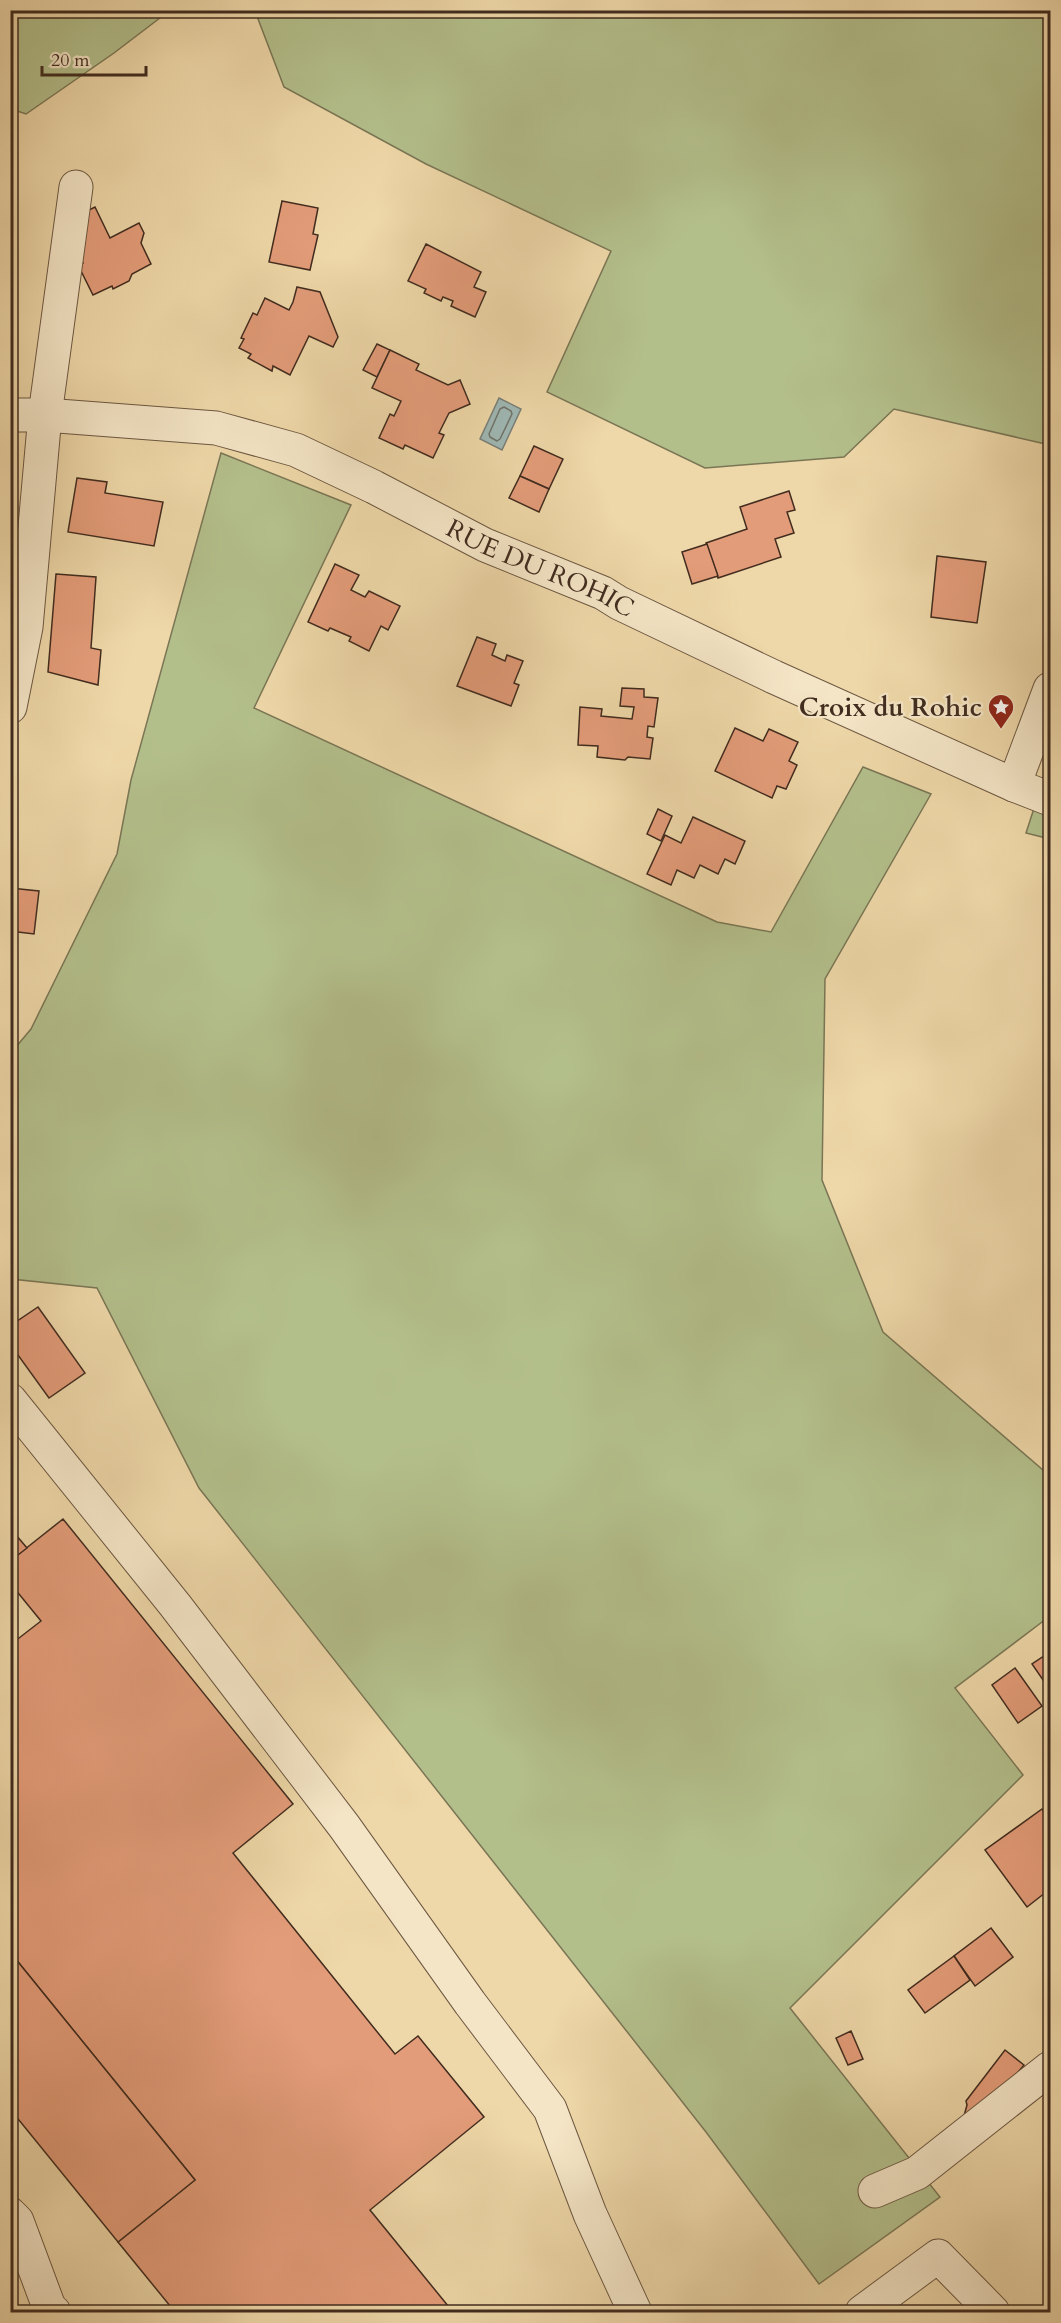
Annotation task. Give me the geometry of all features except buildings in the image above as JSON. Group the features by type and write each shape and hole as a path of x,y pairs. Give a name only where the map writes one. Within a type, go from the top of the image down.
{"street":[{"path":"10,707 26,627 45,415 76,188"},
{"name":"RUE DU ROHIC","path":"10,415 45,415 216,428 296,450 374,487 485,545 603,593 685,635 1014,785 1050,799"},
{"path":"1014,785 1050,689"},
{"path":"10,1400 175,1605 337,1816 550,2109 590,2214 635,2313"},
{"path":"875,2191 917,2173 1050,2068"},
{"path":"10,2214 17,2221 54,2313"},
{"path":"862,2313 938,2256 993,2313"}],"green space":[{"path":"10,11 169,11 114,53 26,114 11,109"},
{"path":"255,11 1050,11 1050,445 894,409 844,457 705,468 547,392 611,251 426,164 284,87"},
{"path":"221,453 351,505 254,708 717,922 771,932 863,767 931,794 825,979 822,1180 883,1332 1050,1476 1050,1616 955,1688 1023,1775 790,2008 940,2197 819,2284 706,2132 199,1488 97,1288 11,1279 10,1054 31,1029 117,854 131,780"},
{"path":"1050,759 1050,839 1026,833"}],"water":[{"path":"499,398 521,409 502,450 480,439"}],"place":[{"name":"Croix du Rohic","path":"1001,730"}]}
